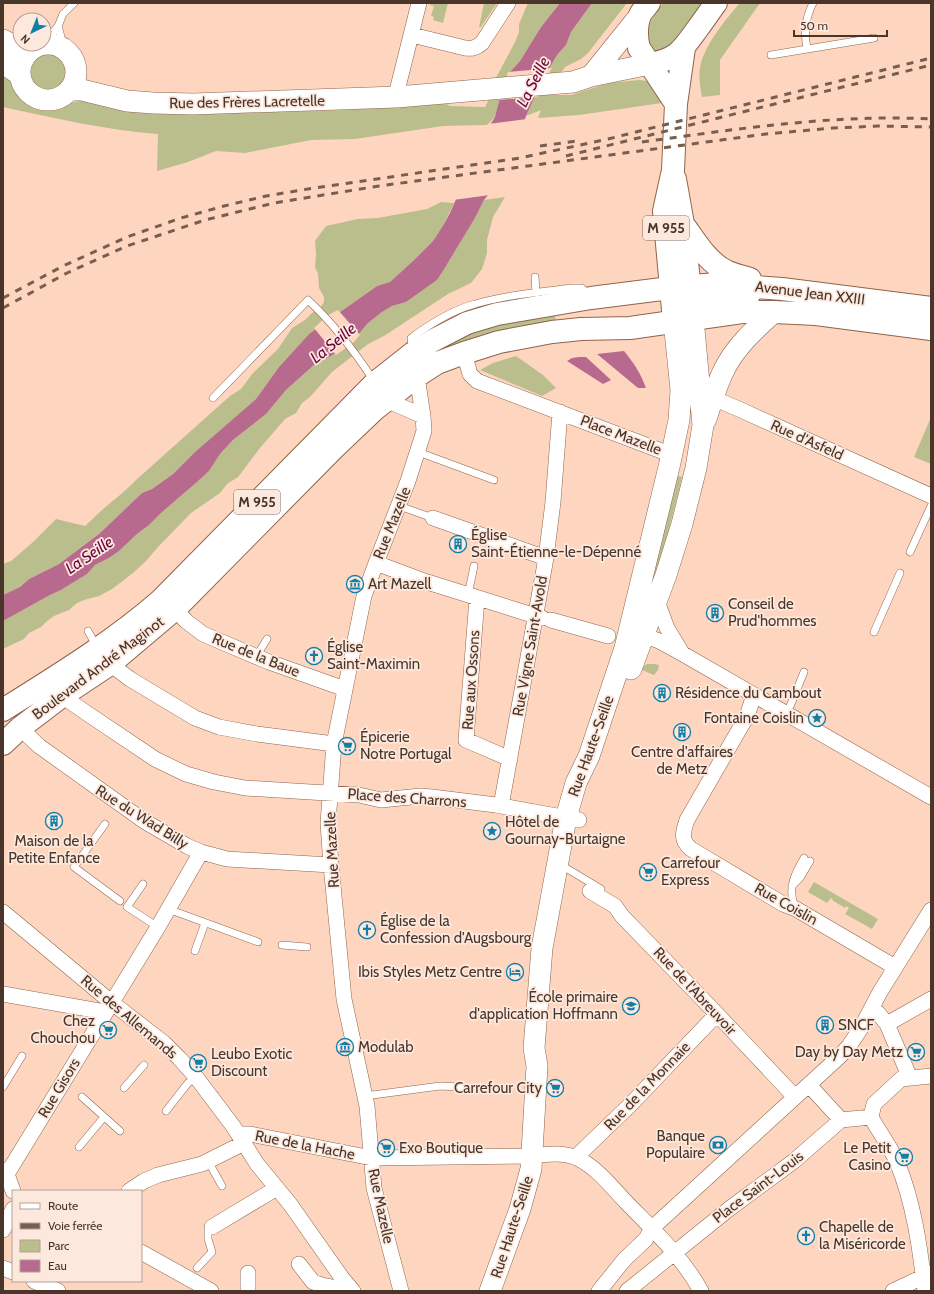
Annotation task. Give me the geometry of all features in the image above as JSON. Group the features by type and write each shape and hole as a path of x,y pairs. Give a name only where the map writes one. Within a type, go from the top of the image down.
{"main road":[{"path":"650,64 671,58 684,48 716,3"},
{"path":"645,8 637,34 637,42 639,48 676,104"},
{"name":"M 955","path":"682,304 664,211 673,170 676,104 684,48"},
{"name":"M 955","path":"673,170 683,224 682,304"},
{"path":"683,224 705,254 726,271 782,289"},
{"name":"Avenue Jean XXIII","path":"682,304 716,284 782,289 931,308"},
{"name":"M 955","path":"413,353 453,330 482,318 497,314 591,298 682,304"},
{"name":"M 955","path":"417,376 437,364 464,353 499,342 581,329 682,304"},
{"name":"Avenue Jean XXIII","path":"682,304 742,312 816,314 931,329"},
{"path":"413,353 417,376"},
{"name":"Boulevard André Maginot","path":"8,738 62,696 98,648 175,609 334,448 413,353"},
{"name":"Boulevard André Maginot","path":"3,710 112,640 161,600 381,392 417,376"}],"street":[{"path":"397,97 398,87 412,34 412,27 419,3"},
{"path":"412,34 472,49 482,43 508,3"},
{"path":"591,76 645,8"},
{"path":"3,40 12,45"},
{"path":"32,52 23,60 20,75 22,82 35,96 44,99 59,98 72,84 76,73 73,60 64,48 57,45 52,46"},
{"path":"3,63 20,75"},
{"path":"591,76 650,64"},
{"name":"Rue des Frères Lacretelle","path":"72,84 82,90 97,95 127,101 193,104 397,97 564,83 573,82 591,76"},
{"name":"Place Mazelle","path":"682,304 703,425 684,459"},
{"path":"698,394 722,372 752,331 774,312"},
{"name":"Place Mazelle","path":"464,353 470,374 477,381 684,459"},
{"name":"Rue Mazelle","path":"401,1291 374,1188 368,1112 335,949 328,823 334,744 364,596 399,506 424,431 417,376"},
{"path":"381,392 423,416"},
{"name":"Place Mazelle","path":"684,459 679,420 698,394"},
{"name":"Rue d'Asfeld","path":"698,394 931,496"},
{"name":"Rue Vigne Saint-Avold","path":"498,806 543,618 546,558 553,502 560,412"},
{"name":"Rue Haute-Seille","path":"637,632 657,601 682,524 684,459"},
{"name":"Rue Haute-Seille","path":"490,1291 520,1209 529,1178 532,1156 537,1066 543,1050 550,950 562,867 572,819 591,774 637,632 684,459"},
{"path":"433,518 546,558"},
{"path":"376,563 424,581 543,618 608,636"},
{"name":"Rue aux Ossons","path":"473,596 466,740 510,759"},
{"path":"657,601 667,628 683,654"},
{"name":"Rue de la Baue","path":"175,609 203,634 262,660 345,689"},
{"path":"637,632 683,654 931,797"},
{"path":"98,648 130,679 195,718 218,727 257,734 334,744"},
{"name":"Rue Coislin","path":"754,695 749,712 740,729 694,805 687,820 682,834 686,845 783,904 796,909 895,967"},
{"name":"Place des Charrons","path":"62,696 144,752 186,774 214,782 246,788 359,795 381,800 421,796 432,797 498,806 572,819"},
{"name":"Rue du Wad Billy","path":"8,738 45,751 118,807 167,835 201,852 227,859 331,865"},
{"name":"Rue Gisors","path":"5,1172 64,1086 108,1007 158,927 201,852"},
{"name":"Rue de l'Abreuvoir","path":"595,890 615,906 622,916 717,1014 789,1102"},
{"path":"599,1291 624,1260 646,1239 651,1229 789,1102 840,1058 861,1028 880,992 931,910"},
{"name":"Rue des Allemands","path":"3,912 108,1007 124,1012 196,1077 241,1139 257,1164 290,1204 342,1278 353,1291"},
{"path":"3,994 108,1007"},
{"path":"888,1024 931,999"},
{"path":"871,1009 888,1024 920,1077 901,1079 874,1104 871,1117 897,1161 908,1195 926,1280 893,1291"},
{"name":"Rue de la Monnaie","path":"576,1158 632,1103 717,1014"},
{"path":"809,1085 841,1120 871,1117"},
{"name":"Place Saint-Louis","path":"627,1291 676,1254 729,1209 774,1176 841,1120"},
{"name":"Rue de la Hache","path":"241,1139 250,1134 372,1158 532,1156 558,1154 576,1158"},
{"path":"130,1190 144,1181 158,1175 202,1164 241,1139"},
{"path":"576,1158 584,1162 605,1181 676,1254 701,1291"},
{"path":"5,1172 13,1190"},
{"path":"212,1227 272,1191 276,1187"},
{"path":"3,1230 12,1211"},
{"path":"142,1253 211,1291"},
{"path":"299,1264 313,1282 353,1291"},
{"path":"248,1273 248,1291"},
{"path":"36,1282 58,1291"}],"lane":[{"path":"59,24 63,14 74,3"},
{"path":"807,49 805,23 813,3"},
{"path":"771,55 874,38"},
{"path":"535,277 536,293"},
{"path":"413,353 411,338 424,328 452,313 474,304 572,288 582,288 591,298"},
{"path":"213,398 308,300 317,308 356,353 381,392"},
{"path":"418,452 494,480"},
{"path":"399,506 433,518"},
{"path":"910,552 931,506"},
{"path":"473,596 474,566"},
{"path":"874,632 900,573"},
{"path":"262,660 267,639"},
{"path":"786,713 804,672"},
{"path":"105,824 74,867 120,901"},
{"path":"796,909 791,891 794,874 807,859"},
{"path":"562,867 595,890"},
{"path":"143,884 128,907 158,927"},
{"path":"167,909 258,942"},
{"path":"195,951 205,922"},
{"path":"282,945 307,947"},
{"path":"4,1085 22,1056"},
{"path":"124,1088 144,1064"},
{"path":"166,1111 188,1083 196,1077"},
{"path":"365,1096 440,1086 461,1087"},
{"path":"82,1098 120,1131"},
{"path":"79,1147 104,1117"},
{"path":"208,1161 222,1186"},
{"path":"197,1268 212,1252 208,1239 208,1230 212,1227"}],"green space":[{"path":"431,3 448,3 443,23 433,20 434,17 431,16 434,6 430,5"},
{"path":"484,3 497,3 481,27 479,27"},
{"path":"528,3 560,3 541,27 520,61 509,73 495,117 487,125 443,126 355,139 311,140 245,153 216,151 188,162 157,171 158,134 100,127 3,107 3,77 14,77 20,92 25,98 32,104 42,107 52,107 83,100 272,112 345,110 393,106 437,99 450,106 485,107 491,95 490,89 515,42 519,32 519,24"},
{"path":"592,3 627,3 588,53 581,59 565,67 557,79 550,95 571,95 608,83 639,80 647,81 652,84 660,96 662,103 579,115 538,118 541,110 526,116 543,79 557,55 566,45 571,32"},
{"path":"663,3 703,3 670,46 660,54 649,50 647,30 651,20"},
{"path":"740,3 760,3 720,60 720,95 702,97 700,71 704,55 718,31"},
{"path":"49,54 62,59 67,72 62,85 49,90 36,85 31,72 36,59"},
{"path":"505,197 493,217 487,240 487,253 482,269 471,283 448,294 384,336 368,344 332,372 310,397 302,403 296,413 285,419 238,477 227,484 220,493 191,513 133,573 112,589 99,596 77,603 69,610 54,616 41,627 29,633 24,639 3,649 3,621 61,590 87,574 95,565 119,551 209,471 220,454 233,440 266,414 286,390 315,364 331,356 352,342 368,323 382,312 392,306 406,302 437,280 475,218 484,200"},
{"path":"441,202 454,203 444,224 433,241 390,282 377,286 309,334 279,367 256,399 195,452 173,474 152,489 142,493 99,534 59,564 29,579 20,587 3,595 3,564 11,561 56,519 85,526 230,396 241,389 253,373 278,349 292,328 305,320 317,308 320,308 324,302 324,297 319,288 318,274 315,267 315,241 326,226 358,219 378,218 427,209"},
{"path":"555,314 556,323 445,350 441,346 484,327"},
{"path":"516,356 543,375 556,388 542,396 480,370 493,363"},
{"path":"931,417 931,464 914,457"},
{"path":"672,474 682,477 664,549 644,619"},
{"path":"647,664 659,665 658,670 654,675 642,670"},
{"path":"814,882 878,919 872,929 845,914 849,908 846,906 845,908 831,898 827,903 808,892"}],"water":[{"name":"La Seille","path":"560,3 592,3 571,32 566,45 557,55 543,79 523,125 506,153 493,189 484,200 475,218 437,280 406,302 392,306 382,312 368,323 352,342 331,356 315,364 286,390 266,414 233,440 220,454 209,471 119,551 95,565 87,574 61,590 3,621 3,595 20,587 29,579 59,564 99,534 142,493 152,489 173,474 195,452 256,399 279,367 309,334 377,286 390,282 433,241 450,213 484,135 495,117 503,87 509,73 520,61 541,27"},
{"path":"624,351 637,369 646,388 638,388 597,354"},
{"path":"586,357 611,380 603,384 567,361 572,358"}],"pier":[{"path":"552,68 537,97 498,100 501,86 506,79 508,72"},
{"path":"527,119 516,145 508,154 502,167 500,176 497,179 495,190 490,195 453,200 488,124"},
{"path":"338,310 360,335 353,343 336,355 314,328 328,315"}],"railway":[{"path":"3,298 63,266 127,237 181,218 224,206 266,196 308,189 520,158 608,139 931,58"},
{"path":"566,156 931,65"},
{"path":"642,142 750,128 822,121 895,118 931,119"},
{"path":"3,308 67,273 127,246 205,220 274,203 379,186 766,134 833,128 879,126 931,127"},
{"path":"540,146 577,141"}],"place":[{"name":"Église Saint-Étienne-le-Dépenné","path":"458,544"},
{"name":"Art Mazell","path":"355,584"},
{"name":"Conseil de Prud'hommes","path":"715,613"},
{"name":"Église Saint-Maximin","path":"314,656"},
{"name":"Résidence du Cambout","path":"662,693"},
{"name":"Fontaine Coislin","path":"817,718"},
{"name":"Centre d'affaires de Metz","path":"682,732"},
{"name":"Épicerie Notre Portugal","path":"347,746"},
{"name":"Maison de la Petite Enfance","path":"54,821"},
{"name":"Hôtel de Gournay-Burtaigne","path":"492,831"},
{"name":"Carrefour Express","path":"648,872"},
{"name":"Église de la Confession d'Augsbourg","path":"367,930"},
{"name":"Ibis Styles Metz Centre","path":"515,972"},
{"name":"École primaire d'application Hoffmann","path":"631,1006"},
{"name":"SNCF","path":"825,1025"},
{"name":"Chez Chouchou","path":"108,1030"},
{"name":"Modulab","path":"345,1047"},
{"name":"Day by Day Metz","path":"916,1052"},
{"name":"Leubo Exotic Discount","path":"198,1063"},
{"name":"Carrefour City","path":"555,1088"},
{"name":"Banque Populaire","path":"718,1145"},
{"name":"Exo Boutique","path":"386,1148"},
{"name":"Le Petit Casino","path":"904,1157"},
{"name":"Chapelle de la Miséricorde","path":"806,1236"}]}
